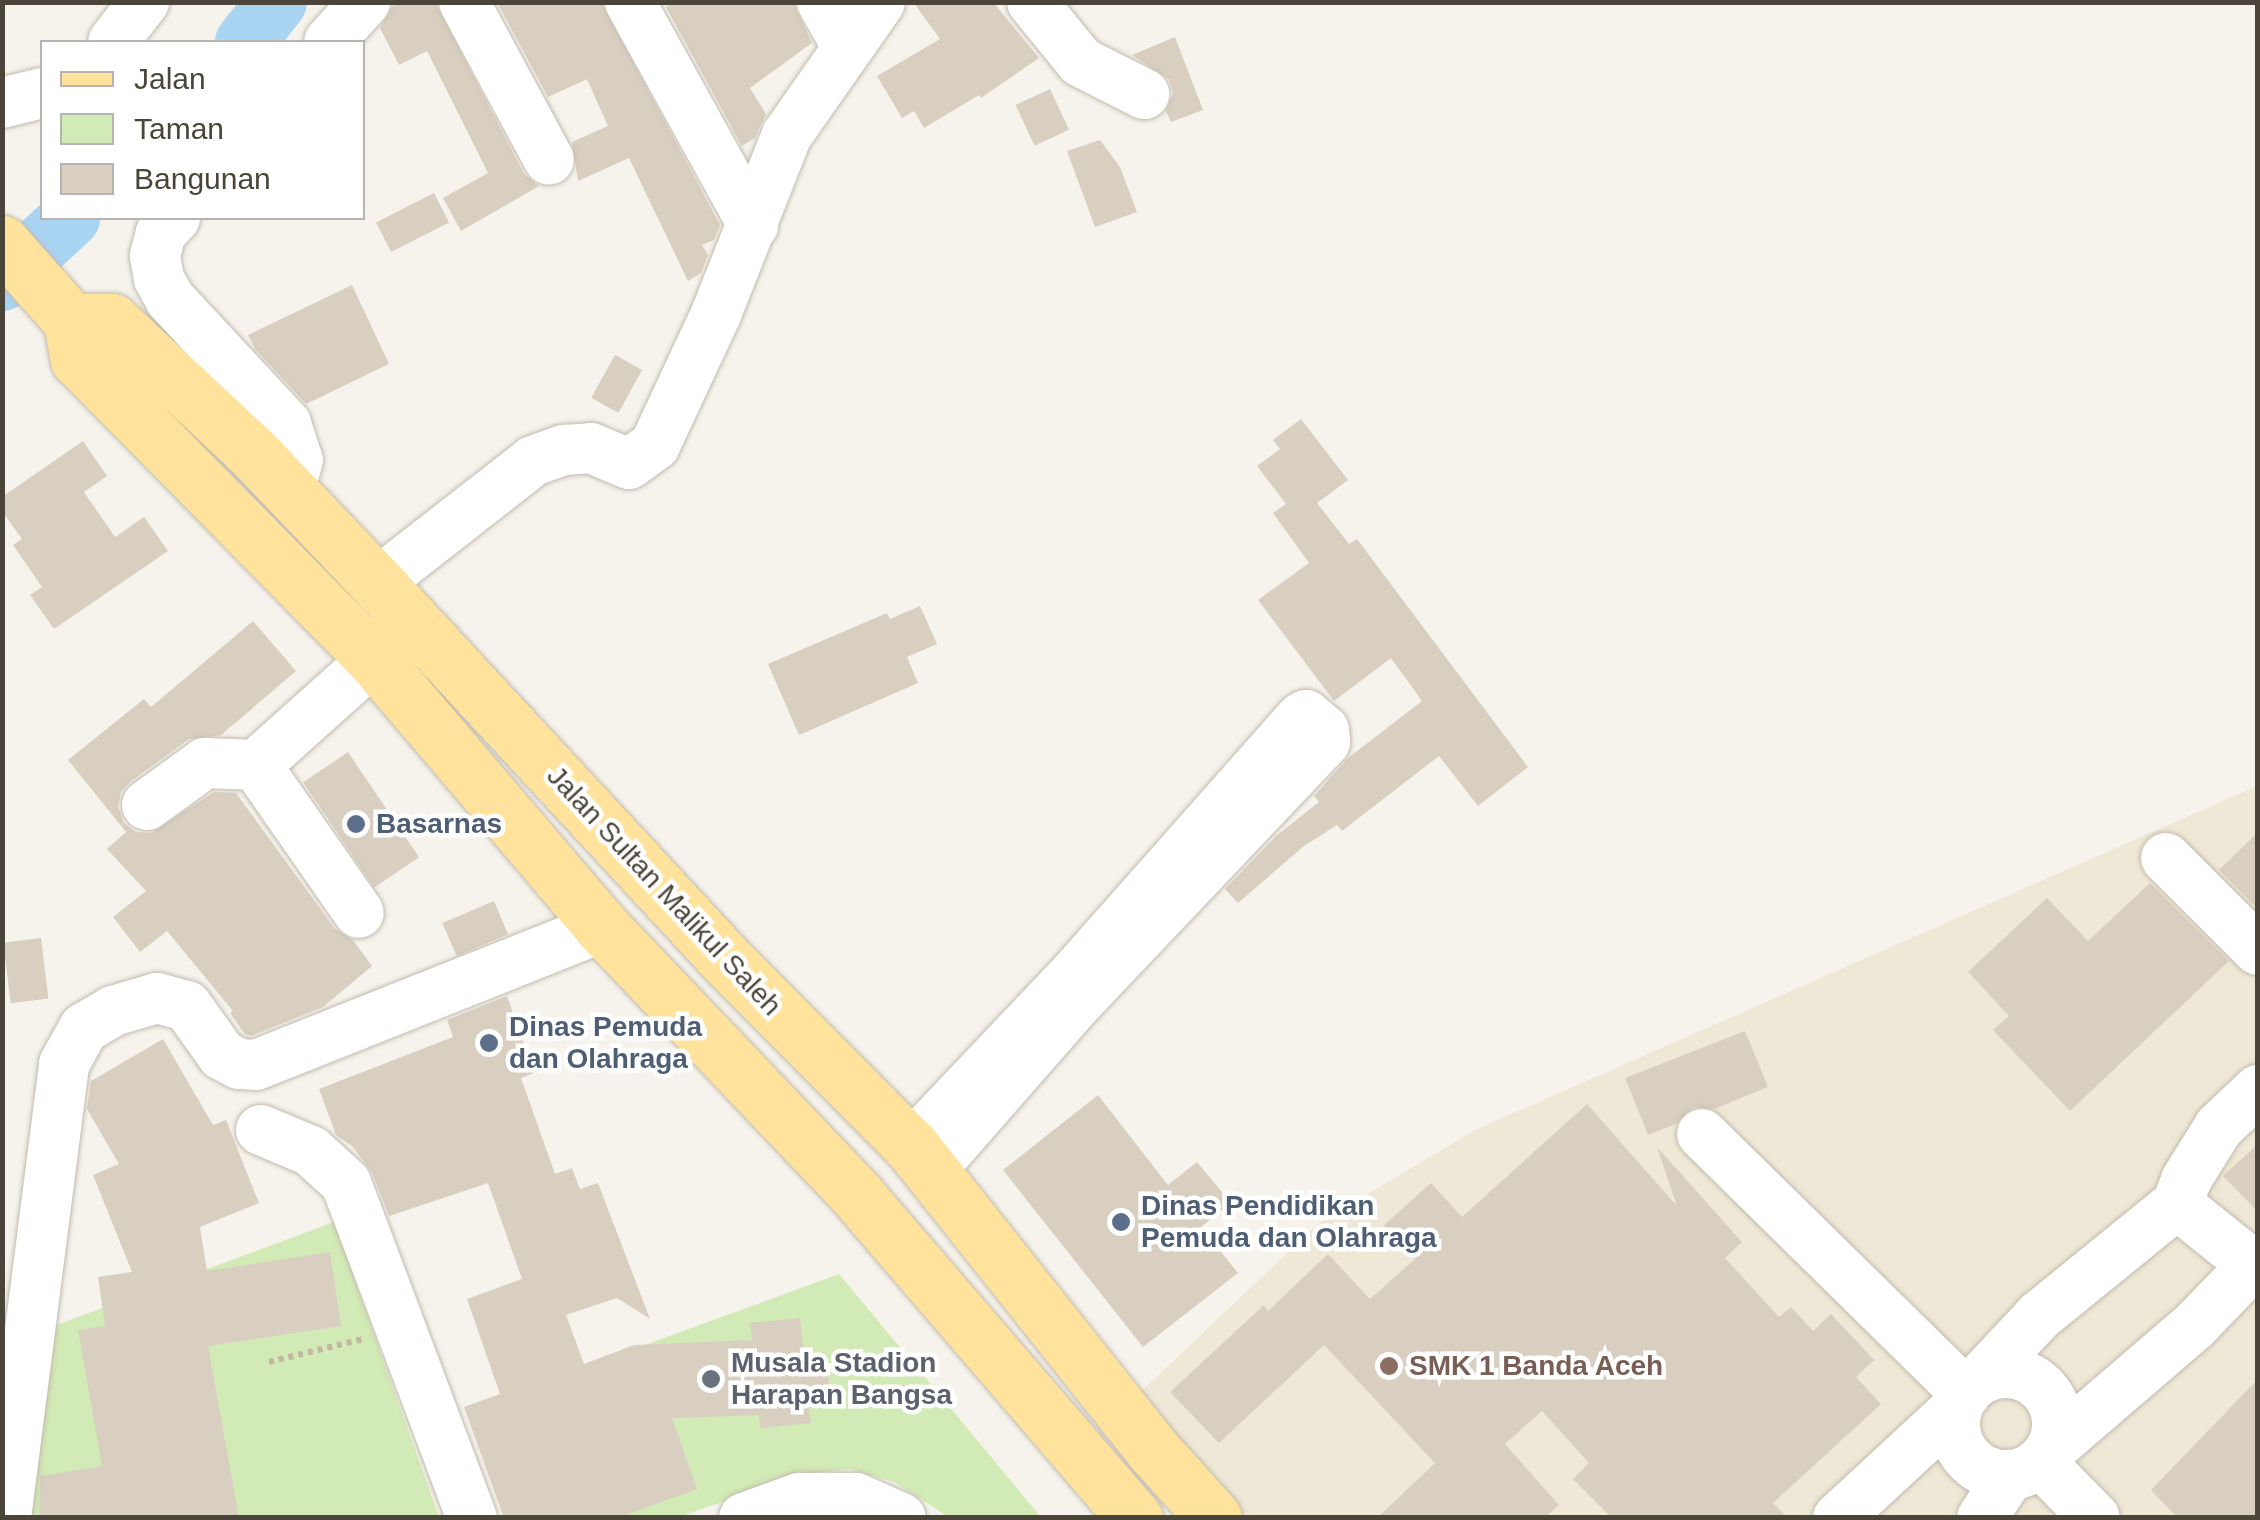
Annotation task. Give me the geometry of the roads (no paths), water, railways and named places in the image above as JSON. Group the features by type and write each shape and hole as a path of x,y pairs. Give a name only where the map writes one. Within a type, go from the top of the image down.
{"main road":[{"path":"2,243 64,312 78,359 374,659 602,928 856,1194 1124,1505 1153,1450"},
{"name":"Jalan Sultan Malikul Saleh","path":"64,312 112,321 289,491 377,583 727,961 921,1158 1153,1450 1214,1518"},
{"path":"677,1008 727,961"}],"street":[{"path":"115,40 144,2"},
{"path":"332,40 365,2"},
{"path":"464,2 550,160"},
{"path":"630,2 754,225"},
{"path":"822,2 848,46"},
{"path":"377,583 533,462 564,450 591,448 629,464 655,445 754,225 787,135 880,2"},
{"path":"1032,2 1081,62 1144,94"},
{"path":"2,104 40,93"},
{"path":"173,220 161,233 155,256 159,279 170,299 286,424 298,460 289,491"},
{"path":"147,805 205,762 256,764 374,659"},
{"path":"1306,715 1324,730 1325,742 1080,1001 921,1158 1076,972 1301,718 1306,715"},
{"path":"256,764 359,913"},
{"path":"2166,858 2258,950"},
{"path":"6,1518 64,1064 84,1028 113,1011 156,998 187,1006 222,1054 239,1064 256,1064 602,928"},
{"path":"1838,1518 1967,1394 2040,1316 2177,1204 2186,1180 2219,1127 2258,1090"},
{"path":"261,1130 311,1151 346,1183 472,1518"},
{"path":"1702,1134 1967,1394"},
{"path":"1982,1518 2034,1462 2194,1326 2255,1265 2177,1204"},
{"path":"1967,1394 2011,1373 2042,1386 2057,1416 2034,1462"},
{"path":"1967,1394 1958,1440 1966,1455 1978,1466 2034,1462 2094,1518"},
{"path":"744,1518 799,1498 856,1498 901,1518"}],"waterway":[{"path":"247,40 277,2"},
{"path":"2,281 68,220"}],"place":[{"name":"Basarnas","path":"356,824"},
{"name":"Dinas Pemuda dan Olahraga","path":"489,1043"},
{"name":"Dinas Pendidikan Pemuda dan Olahraga","path":"1121,1222"},
{"name":"SMK 1 Banda Aceh","path":"1389,1366"},
{"name":"Musala Stadion Harapan Bangsa","path":"711,1379"}]}
